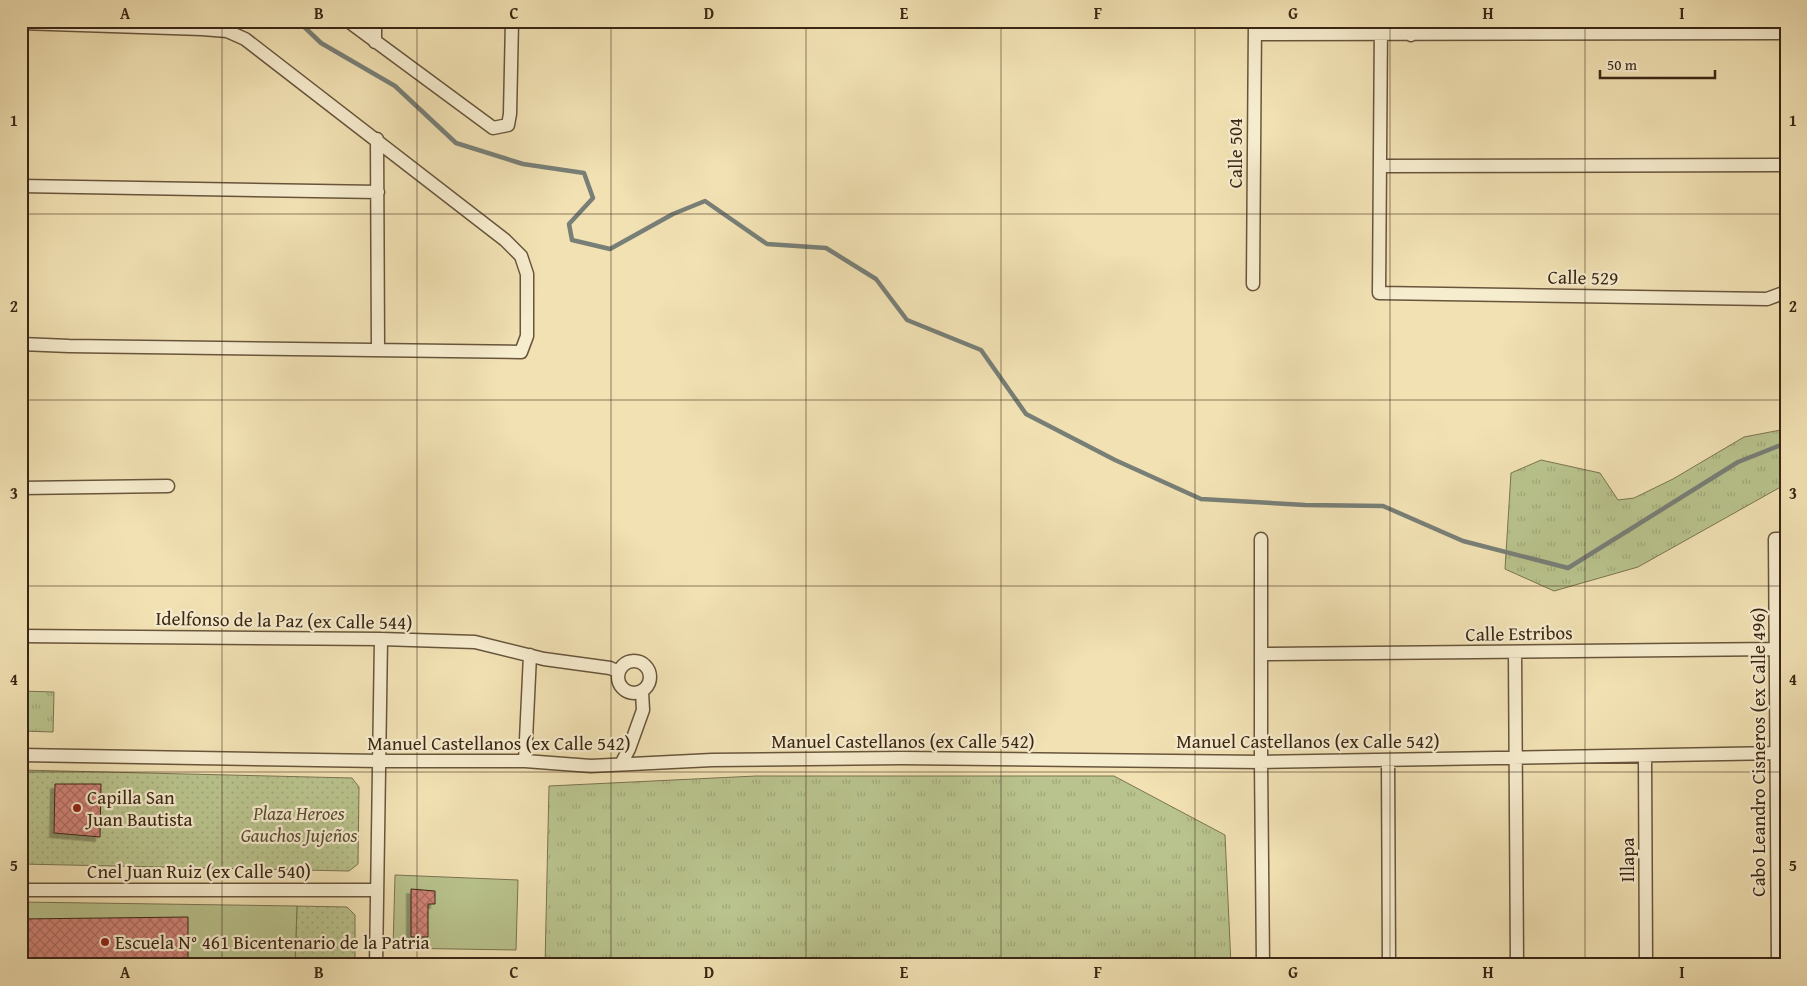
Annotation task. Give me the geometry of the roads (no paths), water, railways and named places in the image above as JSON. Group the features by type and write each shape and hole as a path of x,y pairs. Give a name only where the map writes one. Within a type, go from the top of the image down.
{"street":[{"path":"348,21 493,128 508,125 510,114 512,21"},
{"path":"375,21 375,42"},
{"name":"Calle 504","path":"1253,284 1255,21"},
{"path":"1381,21 1380,166 1786,165"},
{"path":"1410,35 1415,21"},
{"path":"21,23 174,27 226,31 245,39 506,240 521,256 527,274 527,336 521,352 21,344"},
{"path":"1255,34 1786,33"},
{"path":"377,139 378,350"},
{"name":"Calle 529","path":"1380,166 1380,293 1767,299 1786,292"},
{"path":"21,186 378,192"},
{"path":"21,488 168,486"},
{"path":"1261,539 1263,965"},
{"name":"Cabo Leandro Cisneros (ex Calle 496)","path":"1778,965 1781,753 1776,649 1780,539"},
{"name":"Idelfonso de la Paz (ex Calle 544)","path":"21,636 381,639 475,642 530,656 610,668 618,672"},
{"path":"376,965 381,639"},
{"name":"Calle Estribos","path":"1262,654 1776,649"},
{"path":"1515,652 1517,965"},
{"path":"525,761 530,656"},
{"path":"635,661 648,669 649,684 642,692 626,692 619,683 618,672 630,662 635,661"},
{"path":"621,764 629,749 643,710 642,692"},
{"name":"Manuel Castellanos (ex Calle 542)","path":"21,755 379,762 525,761 591,766 712,760 901,758 1261,762 1781,753"},
{"name":"Illapa","path":"1646,756 1646,965"},
{"path":"1388,760 1389,965"},
{"name":"Cnel Juan Ruiz (ex Calle 540)","path":"21,890 377,890"}],"waterway":[{"path":"298,21 321,43 395,86 456,143 523,164 584,173 593,198 569,224 572,240 610,249 673,214 705,201 767,244 826,248 876,279 907,320 981,350 1026,414 1115,460 1201,499 1305,505 1383,506 1463,541 1568,568 1738,462 1786,443"}],"place":[{"name":"Capilla San Juan Bautista","path":"77,808"},
{"name":"Escuela N° 461 Bicentenario de la Patria","path":"105,942"}],"park label":[{"name":"Plaza Heroes Gauchos Jujeños","path":"299,824"}]}
